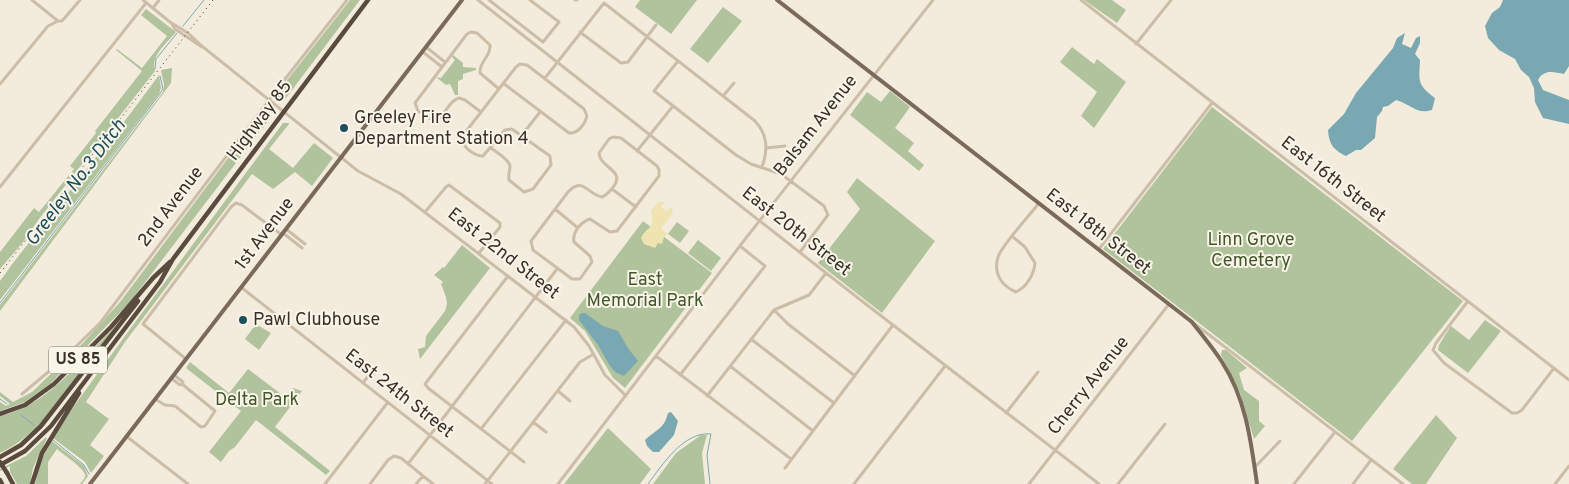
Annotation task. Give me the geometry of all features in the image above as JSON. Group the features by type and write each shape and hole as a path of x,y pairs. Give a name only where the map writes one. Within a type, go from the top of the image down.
{"highway":[{"name":"Highway 85","path":"82,385 160,282 173,259 368,0"},
{"name":"Highway 85","path":"0,414 25,405 54,384 111,327 153,278 173,259"},
{"path":"0,457 26,441 47,420 140,299 145,289"},
{"path":"32,484 42,453 76,399 82,385"},
{"name":"US 85","path":"0,463 20,454 39,439 82,385"},
{"path":"0,463 14,484"},
{"path":"0,480 2,484"}],"main road":[{"name":"1st Avenue","path":"90,484 462,0"},
{"name":"East 18th Street","path":"776,0 1192,322"},
{"path":"1192,322 1216,352 1229,374 1245,412 1257,484"}],"street":[{"path":"32,0 58,21"},
{"path":"0,84 48,26 66,18 80,0"},
{"path":"153,8 159,0"},
{"name":"2nd Avenue","path":"22,394 59,363 100,322 346,0"},
{"name":"East 20th Street","path":"478,0 893,326 1099,484"},
{"path":"489,0 542,42 559,22 530,0"},
{"name":"Balsam Avenue","path":"558,484 740,246 933,0"},
{"name":"East 16th Street","path":"1081,0 1569,380"},
{"path":"1136,44 1171,0"},
{"path":"0,186 144,1"},
{"name":"East 22nd Street","path":"144,1 170,22 188,33 202,47 341,158 364,175 401,194 566,320 584,338 605,375 626,396"},
{"path":"545,78 604,3 759,125 766,139 762,167"},
{"path":"580,32 624,64 628,62 656,25"},
{"path":"481,112 460,98 453,100 436,120 428,119 415,106 416,100 467,34 474,32 487,41 491,48 480,65 480,73 499,89"},
{"path":"426,47 445,62"},
{"path":"422,52 442,66"},
{"path":"678,61 654,91 736,155 751,164 772,170 787,178 824,206 828,215 800,252"},
{"path":"491,148 509,162 508,175 510,182 523,191 530,191 550,166 550,156 512,128 506,129 483,156 477,156 464,146 462,141 464,134 503,83 520,64 527,65 545,78 584,109 587,116 578,130 571,133 566,132 503,83"},
{"path":"723,96 734,82"},
{"path":"1098,249 1212,103"},
{"path":"637,151 673,106"},
{"path":"522,135 540,112"},
{"path":"615,136 621,138 657,166 660,173 659,177 620,228 610,232 590,220 584,222 578,228 573,237 574,242 590,256 591,265 578,280 570,279 533,250 532,239 568,192 576,185 580,185 601,197 612,189 618,180 616,174 600,160 600,151 609,139 615,136"},
{"path":"766,148 785,146"},
{"path":"426,212 448,186 451,186 500,223 479,253"},
{"path":"612,189 636,207"},
{"path":"186,358 142,324 232,206 236,203 242,205 304,246"},
{"path":"1013,237 1025,247 1035,262 1032,275 1022,289 1016,292 1006,288 1000,280 997,270 998,258 1004,249 1013,237 1039,203"},
{"path":"555,210 578,228"},
{"path":"680,375 765,266 740,246"},
{"path":"408,464 557,269"},
{"path":"707,396 774,310 809,295 826,273"},
{"path":"508,276 426,384 428,388 524,462"},
{"name":"East 24th Street","path":"242,288 492,484"},
{"path":"1468,301 1436,343 1433,350 1444,363 1512,413 1517,413 1527,403 1554,368"},
{"name":"Cherry Avenue","path":"1029,484 1169,304"},
{"path":"774,310 788,324 855,376"},
{"path":"481,430 566,320"},
{"name":"East 18th Street","path":"1192,322 1403,484"},
{"path":"785,468 893,326"},
{"path":"751,339 834,403"},
{"path":"1216,352 1222,345"},
{"path":"485,484 580,362 593,355"},
{"path":"656,356 791,459"},
{"path":"730,366 812,431"},
{"path":"854,484 945,366"},
{"path":"363,383 374,368"},
{"path":"1006,413 1038,372"},
{"path":"156,399 165,405 176,406 201,427 205,426 215,411 182,384 182,382 172,377"},
{"path":"558,391 570,401"},
{"path":"325,484 388,402"},
{"path":"534,422 546,432"},
{"path":"1118,484 1165,424"},
{"path":"1294,484 1335,432"},
{"path":"126,436 188,484"},
{"path":"1255,467 1280,441"},
{"path":"370,484 391,458 397,456 433,484"},
{"path":"1353,484 1371,460"},
{"path":"1554,484 1569,466"},
{"path":"416,484 423,476"}],"green space":[{"path":"350,0 360,0 286,98 280,100 277,93"},
{"path":"640,0 697,0 671,34 635,7"},
{"path":"1084,0 1112,0 1126,10 1117,23"},
{"path":"723,7 742,21 708,63 690,49"},
{"path":"146,9 176,32 157,55 154,65 155,71 39,219 24,241 0,269 0,252 34,208 39,212 74,169 70,166 142,71 116,50 142,68 167,36 141,15"},
{"path":"1072,47 1094,64 1097,59 1126,82 1094,128 1081,116 1097,92 1060,62"},
{"path":"453,55 463,63 463,67 476,68 476,70 463,74 463,79 458,81 458,95 455,95 450,84 446,85 436,77 441,78 455,60 452,57"},
{"path":"172,68 171,83 0,311 0,305 163,92 164,85 161,70"},
{"path":"159,75 161,88 159,94 0,300 0,281"},
{"path":"890,91 910,107 895,128 914,143 908,151 924,165 919,171 850,115 867,92 881,102"},
{"name":"Linn Grove Cemetery","path":"1212,107 1463,301 1352,441 1103,249"},
{"path":"264,110 263,118 253,133 269,111 271,117 130,302 50,384 25,402 0,411 0,402 6,406 10,404 0,396 0,392 13,402 32,392 84,342 120,302"},
{"path":"283,123 289,124 269,149 293,168 314,143 333,158 312,186 295,172 273,189 252,174 125,342 86,402 109,419 90,445 104,456 91,473 85,462 53,438 133,325"},
{"path":"857,178 935,241 882,313 818,263 860,209 847,192"},
{"name":"East Memorial Park","path":"643,221 712,273 625,388 613,378 585,331 570,318"},
{"path":"677,222 689,231 680,243 668,234"},
{"path":"698,240 721,258 711,271 688,253"},
{"path":"462,245 490,268 420,359 418,349 425,347 426,336 445,311 447,304 441,284 443,282 434,275 444,268"},
{"path":"1485,320 1501,331 1468,373 1438,350 1439,345 1451,326 1469,340"},
{"path":"259,326 271,333 259,350 245,339 253,328"},
{"path":"115,327 45,419 24,438 0,453 0,416 17,410 49,392"},
{"path":"1222,350 1226,350 1247,368 1239,373 1244,390 1259,401 1259,421 1265,426 1254,439 1240,393 1221,355"},
{"name":"Delta Park","path":"190,362 229,393 248,369 285,397 293,388 302,391 275,427 330,471 326,475 256,420 221,462 209,452 241,411 186,368"},
{"path":"1436,415 1457,438 1426,484 1412,484 1393,469"},
{"path":"608,428 651,469 640,484 564,484"},
{"path":"701,435 707,435 702,453 705,484 653,484 676,453"},
{"path":"46,437 33,468 30,484 17,484 10,472 10,466 0,471 0,469 26,456"},
{"path":"52,441 84,466 88,476 82,484 80,484 85,477 83,470 57,449 48,462 48,484 35,484 41,460"}],"sand":[{"path":"658,202 665,202 661,207 666,211 673,206 672,214 661,229 668,234 664,237 662,244 658,243 655,248 644,244 641,238 652,225 651,211"}],"water":[{"path":"1503,0 1569,0 1569,66 1564,74 1546,73 1538,80 1543,90 1569,100 1569,124 1543,118 1535,102 1534,88 1529,77 1521,70 1515,59 1499,50 1488,38 1485,26 1492,13 1500,7"},
{"path":"1405,33 1402,44 1411,48 1416,38 1420,36 1420,43 1415,54 1420,60 1420,82 1425,90 1435,98 1432,110 1418,110 1396,100 1383,107 1377,117 1375,138 1361,150 1356,150 1346,156 1338,152 1330,140 1328,130 1344,114 1356,93 1393,48 1397,38"},
{"path":"585,313 603,326 618,331 638,361 624,376 615,372 610,366 598,345 579,320 579,315"},
{"path":"671,412 678,421 674,435 659,452 653,452 647,446 645,440 662,426 668,413"}],"waterway":[{"path":"183,26 204,0"},
{"path":"155,69 156,59 177,33"},
{"name":"Greeley No.3 Ditch","path":"0,303 159,95 163,89 160,76"},
{"name":"Greeley No.3 Ditch","path":"0,399 7,404"},
{"name":"Greeley No.3 Ditch","path":"21,415 34,425"},
{"path":"648,484 667,459 683,443 701,435 711,434 707,455 710,484"},
{"name":"Greeley No.3 Ditch","path":"53,440 84,465 89,474"}],"railway":[{"path":"0,273 213,0"}],"place":[{"name":"Greeley Fire Department Station 4","path":"344,128"},
{"name":"Pawl Clubhouse","path":"243,320"}]}
